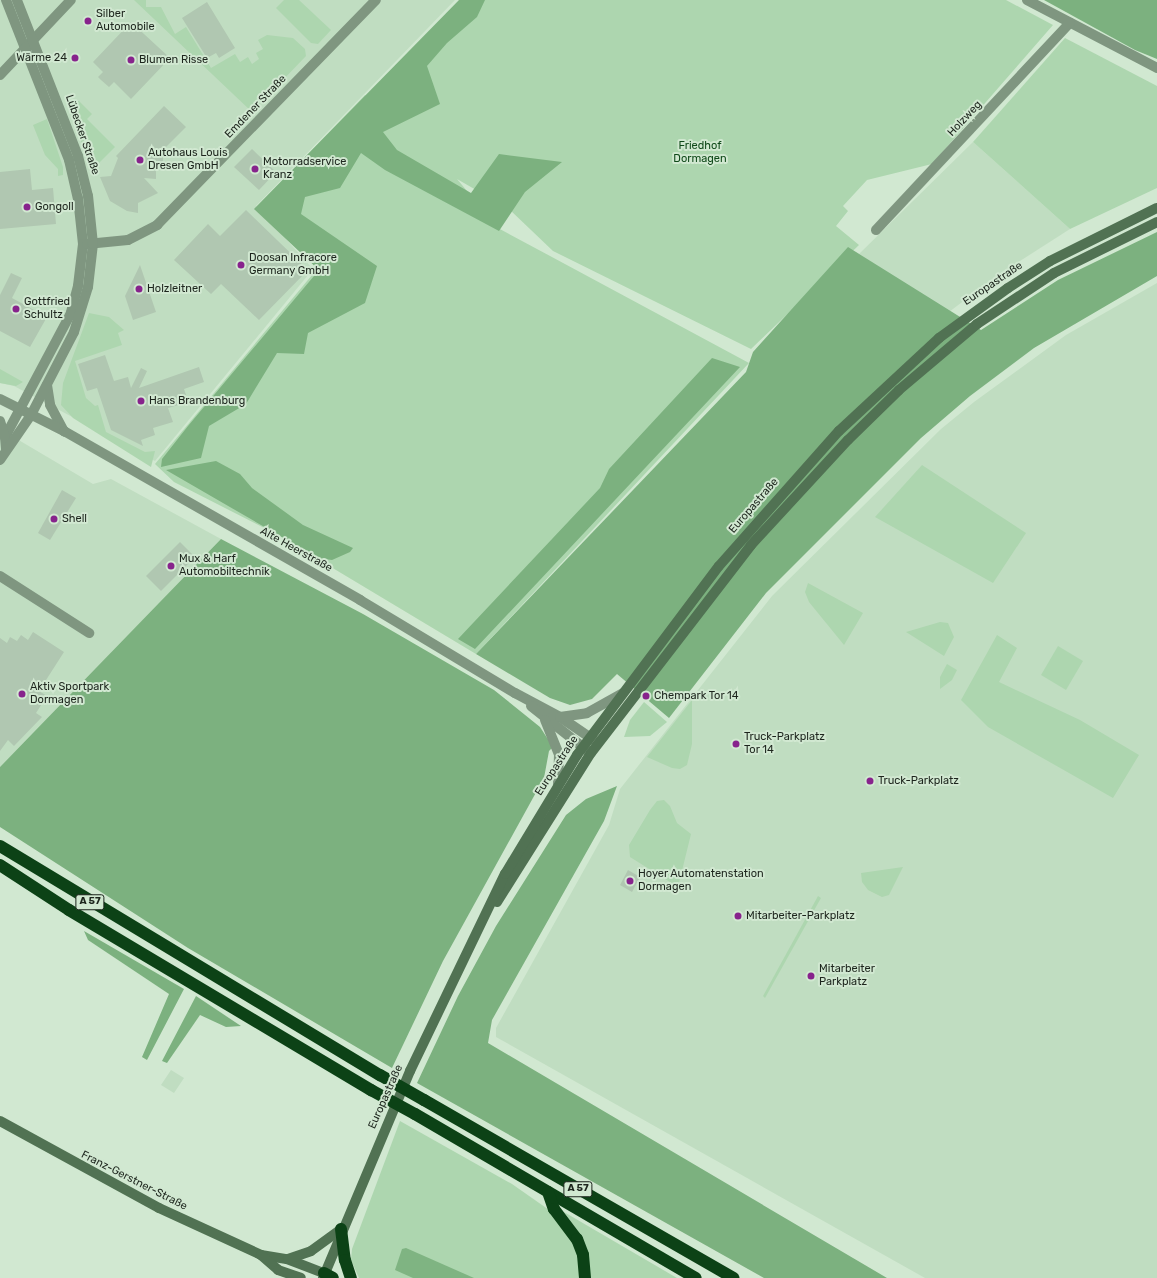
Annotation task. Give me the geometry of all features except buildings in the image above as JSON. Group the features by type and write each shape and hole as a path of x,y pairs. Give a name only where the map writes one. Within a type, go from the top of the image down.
{"highway":[{"name":"A 57","path":"0,846 214,978 733,1278"},
{"name":"A 57","path":"0,865 211,995 371,1090 415,1114 696,1278"},
{"path":"548,1192 554,1209 577,1239 583,1255 585,1278"},
{"path":"341,1230 345,1260 351,1278"}],"main road":[{"name":"Europastraße","path":"327,1276 341,1230 432,1023 505,874 558,786 594,740 623,693 743,536 798,474 890,381 939,338 1008,288 1088,240 1157,208"},
{"name":"Europastraße","path":"594,740 752,545 843,445 899,390 947,348 1014,298 1093,252 1157,222"},
{"name":"Europastraße","path":"479,929 587,750"},
{"name":"Franz-Gerstner-Straße","path":"0,1121 95,1176 261,1255 278,1270 301,1278"},
{"path":"287,1259 312,1252 341,1230"},
{"name":"Franz-Gerstner-Straße","path":"261,1255 287,1259 327,1276"},
{"path":"278,1270 286,1278"}],"street":[{"name":"Lübecker Straße","path":"5,437 71,313 88,244 74,177 26,48 6,0"},
{"name":"Lübecker Straße","path":"6,448 16,440 47,385 80,317 88,287 88,196 78,156 17,0"},
{"path":"0,75 71,0"},
{"name":"Emdener Straße","path":"88,244 136,238 157,225 376,0"},
{"path":"1027,0 1157,68"},
{"name":"Holzweg","path":"876,230 1070,23"},
{"path":"47,385 50,405 64,431"},
{"name":"Alte Heerstraße","path":"0,399 64,431 453,654 516,693 560,716 594,740"},
{"path":"0,421 5,437 6,448 0,460"},
{"path":"0,576 89,633"},
{"name":"Alte Heerstraße","path":"516,693 587,750"},
{"path":"560,716 587,713 623,693"},
{"path":"543,716 559,755 558,786"}],"shaded area":[{"path":"0,0 455,0 256,206 313,269 155,461 14,386 0,383"},
{"path":"459,0 485,0 477,17 447,43 427,66 440,104 383,132 397,150 471,193 499,154 562,162 525,192 499,231 385,170 361,153 340,188 305,197 301,214 377,266 365,303 308,333 304,354 277,353 246,404 209,426 201,458 161,467 162,459 188,426 319,270 254,209"},
{"path":"1044,0 1157,0 1157,59 1135,50"},
{"path":"973,142 1070,229 995,277 949,312 859,254"},
{"path":"1157,232 1157,276 1034,348 970,396 921,438 766,593 669,718 617,674 592,699 570,705 550,698 476,654 746,372 753,352 848,247 981,330 1058,280"},
{"path":"1157,283 1157,1278 925,1278 496,1037 496,1028 609,825 620,789 772,596 941,429 974,402 1066,335"},
{"path":"712,358 740,367 475,649 458,639 600,488 609,469"},
{"path":"0,429 93,484 111,479 221,539 0,767"},
{"path":"216,461 240,474 252,488 303,525 353,548 350,552 332,560 318,558 166,470"},
{"path":"221,539 363,614 494,690 540,727 553,747 549,751 544,778 443,961 392,1068 188,948 0,827 0,767"},
{"path":"617,786 604,821 492,1020 488,1043 887,1278 764,1278 417,1083 458,996 496,926 566,815 586,799"},
{"path":"84,931 184,989 147,1060 142,1057 169,994 88,940"},
{"path":"196,996 241,1026 226,1027 200,1015 167,1063 162,1061"},
{"path":"171,1070 184,1078 174,1093 161,1085"},
{"path":"406,1248 474,1278 413,1278 395,1270 402,1249"}],"green space":[{"path":"134,0 146,0 146,7 161,7 175,34 186,27 211,68 235,54 240,62 248,57 252,64 259,59 256,53 263,49 258,40 267,35 293,38 305,49 306,56 252,112"},
{"path":"284,0 299,0 331,30 318,44 311,43 276,8"},
{"name":"Friedhof Dormagen","path":"479,0 1006,0 1053,25 932,164 867,180 843,206 848,211 836,226 859,245 751,349 553,251 509,209 457,179 498,228 749,363 476,654 276,534 174,482 155,464 317,269 259,205 365,95 394,116 438,49"},
{"path":"1065,38 1157,86 1157,188 1070,229 973,142"},
{"path":"72,101 79,101 92,114 87,119 115,147 91,171 69,106"},
{"path":"47,119 63,167 63,175 58,176 58,169 45,155 33,125"},
{"path":"89,313 109,317 124,330 118,333 122,345 75,361 86,398 95,406 98,405 106,432 145,452 155,451 151,467 73,418 61,405 63,383"},
{"path":"0,369 23,382 16,386 0,383"},
{"path":"922,465 1026,533 993,583 875,517"},
{"path":"808,583 863,613 844,645 809,602 805,592"},
{"path":"940,622 948,623 954,637 944,656 906,632"},
{"path":"997,635 1017,648 999,682 1080,720 1139,755 1113,798 988,727 961,700"},
{"path":"1058,646 1083,661 1066,690 1041,675"},
{"path":"947,664 957,670 952,680 940,689 940,677"},
{"path":"692,700 692,744 687,765 680,769 672,768 647,757"},
{"path":"644,702 667,722 650,736 624,737 630,720"},
{"path":"664,800 670,806 677,823 691,834 678,887 630,857 629,845 657,801"},
{"path":"903,867 889,895 882,897 868,890 862,882 861,873"},
{"path":"818,896 821,898 765,998 763,996"},
{"path":"400,1121 512,1184 552,1212 566,1228 579,1256 580,1278 359,1278 351,1260 352,1249"},
{"path":"564,1212 677,1278 589,1278 582,1237"}],"place":[{"name":"Silber Automobile","path":"88,21"},
{"name":"Wärme 24","path":"75,58"},
{"name":"Blumen Risse","path":"131,60"},
{"name":"Autohaus Louis Dresen GmbH","path":"140,160"},
{"name":"Motorradservice Kranz","path":"255,169"},
{"name":"Gongoll","path":"27,207"},
{"name":"Doosan Infracore Germany GmbH","path":"241,265"},
{"name":"Holzleitner","path":"139,289"},
{"name":"Gottfried Schultz","path":"16,309"},
{"name":"Hans Brandenburg","path":"141,401"},
{"name":"Shell","path":"54,519"},
{"name":"Mux & Harf Automobiltechnik","path":"171,566"},
{"name":"Aktiv Sportpark Dormagen","path":"22,694"},
{"name":"Chempark Tor 14","path":"646,696"},
{"name":"Truck-Parkplatz Tor 14","path":"736,744"},
{"name":"Truck-Parkplatz","path":"870,781"},
{"name":"Hoyer Automatenstation Dormagen","path":"630,881"},
{"name":"Mitarbeiter-Parkplatz","path":"738,916"},
{"name":"Mitarbeiter Parkplatz","path":"811,976"}]}
